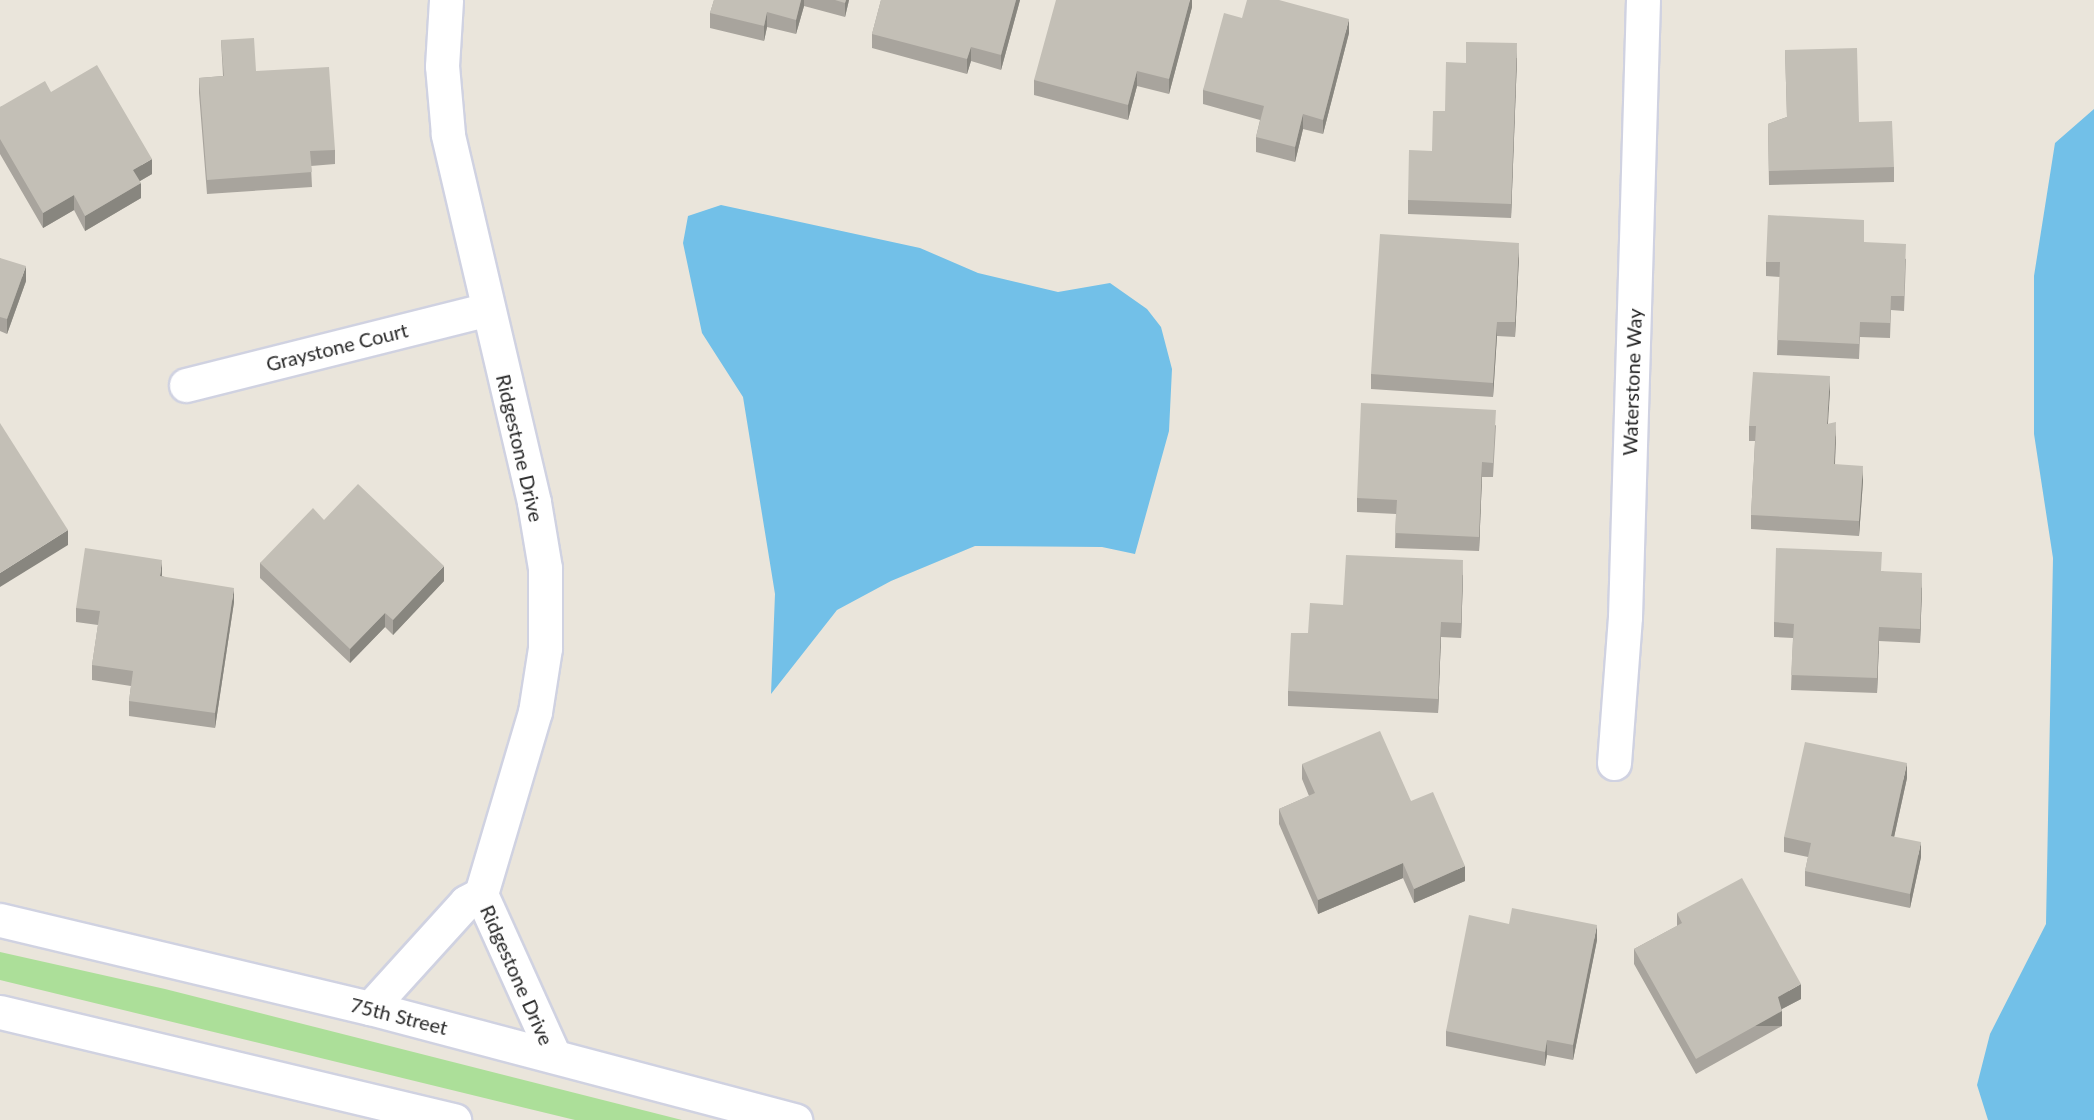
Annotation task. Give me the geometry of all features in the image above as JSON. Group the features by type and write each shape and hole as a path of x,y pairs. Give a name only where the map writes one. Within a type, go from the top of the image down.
{"street":[{"name":"Ridgestone Drive","path":"446,0 442,66 448,134 534,502 545,567 545,648 535,712 481,894 554,1056"},
{"name":"Waterstone Way","path":"1614,763 1625,617 1642,0"},
{"name":"Graystone Court","path":"186,385 488,309"},
{"name":"Ridgestone Drive","path":"370,1008 466,902 481,894"},
{"name":"75th Street","path":"0,920 370,1008 795,1120"},
{"path":"0,1012 453,1120"}],"green space":[{"path":"0,952 165,989 682,1120 575,1120 0,980"}],"water":[{"path":"2094,109 2094,1120 1988,1120 1977,1085 1990,1034 2046,924 2053,558 2034,434 2034,276 2055,143"},
{"path":"721,205 920,248 978,273 1058,292 1110,283 1147,309 1161,327 1172,369 1169,431 1135,554 1102,547 975,546 891,581 837,610 771,694 775,594 743,397 702,333 683,243 688,216"}],"building":[{"path":"714,0 801,0 796,20 767,12 764,26 710,13"},
{"path":"881,0 1016,0 1001,55 971,47 967,59 872,34"},
{"path":"1056,0 1190,0 1169,79 1137,71 1128,105 1034,80"},
{"path":"1247,0 1279,0 1349,19 1323,120 1303,114 1295,147 1256,137 1264,106 1203,90 1224,13 1242,18"},
{"path":"254,38 256,71 329,67 335,150 310,151 312,172 207,180 199,78 224,76 221,40"},
{"path":"1466,42 1517,43 1511,204 1408,200 1409,150 1432,151 1433,111 1445,111 1446,62 1466,63"},
{"path":"1857,48 1859,122 1892,121 1894,167 1769,171 1768,124 1787,117 1785,50"},
{"path":"97,65 152,159 133,170 141,183 85,216 74,195 43,213 0,139 0,107 45,81 51,92"},
{"path":"1768,215 1864,220 1864,242 1906,244 1904,296 1891,296 1890,323 1860,322 1859,344 1777,340 1780,262 1766,262"},
{"path":"1380,234 1519,243 1515,322 1497,322 1493,383 1371,374"},
{"path":"0,258 26,266 7,319 0,317"},
{"path":"1753,372 1830,376 1827,424 1836,422 1834,464 1863,466 1859,521 1751,515 1756,426 1749,426"},
{"path":"1361,403 1496,410 1493,463 1482,462 1479,537 1395,533 1397,500 1357,498"},
{"path":"0,423 68,530 0,573"},
{"path":"358,484 444,566 393,620 385,613 350,649 260,563 313,508 324,520"},
{"path":"85,548 162,560 160,576 234,588 215,713 129,701 133,671 92,665 100,611 76,608"},
{"path":"1776,548 1882,552 1881,571 1922,573 1920,629 1879,627 1877,678 1791,675 1794,624 1774,622"},
{"path":"1346,555 1463,560 1461,623 1441,622 1438,699 1288,691 1291,633 1308,633 1310,603 1343,605"},
{"path":"1380,731 1411,801 1433,792 1465,866 1414,889 1403,863 1318,900 1279,809 1315,793 1302,764"},
{"path":"1805,742 1907,763 1891,836 1921,842 1910,894 1805,871 1811,843 1784,837"},
{"path":"1742,878 1801,984 1778,997 1782,1011 1696,1059 1634,949 1682,923 1677,913"},
{"path":"1512,908 1597,925 1573,1045 1547,1040 1545,1052 1446,1031 1469,915 1509,924"}]}
